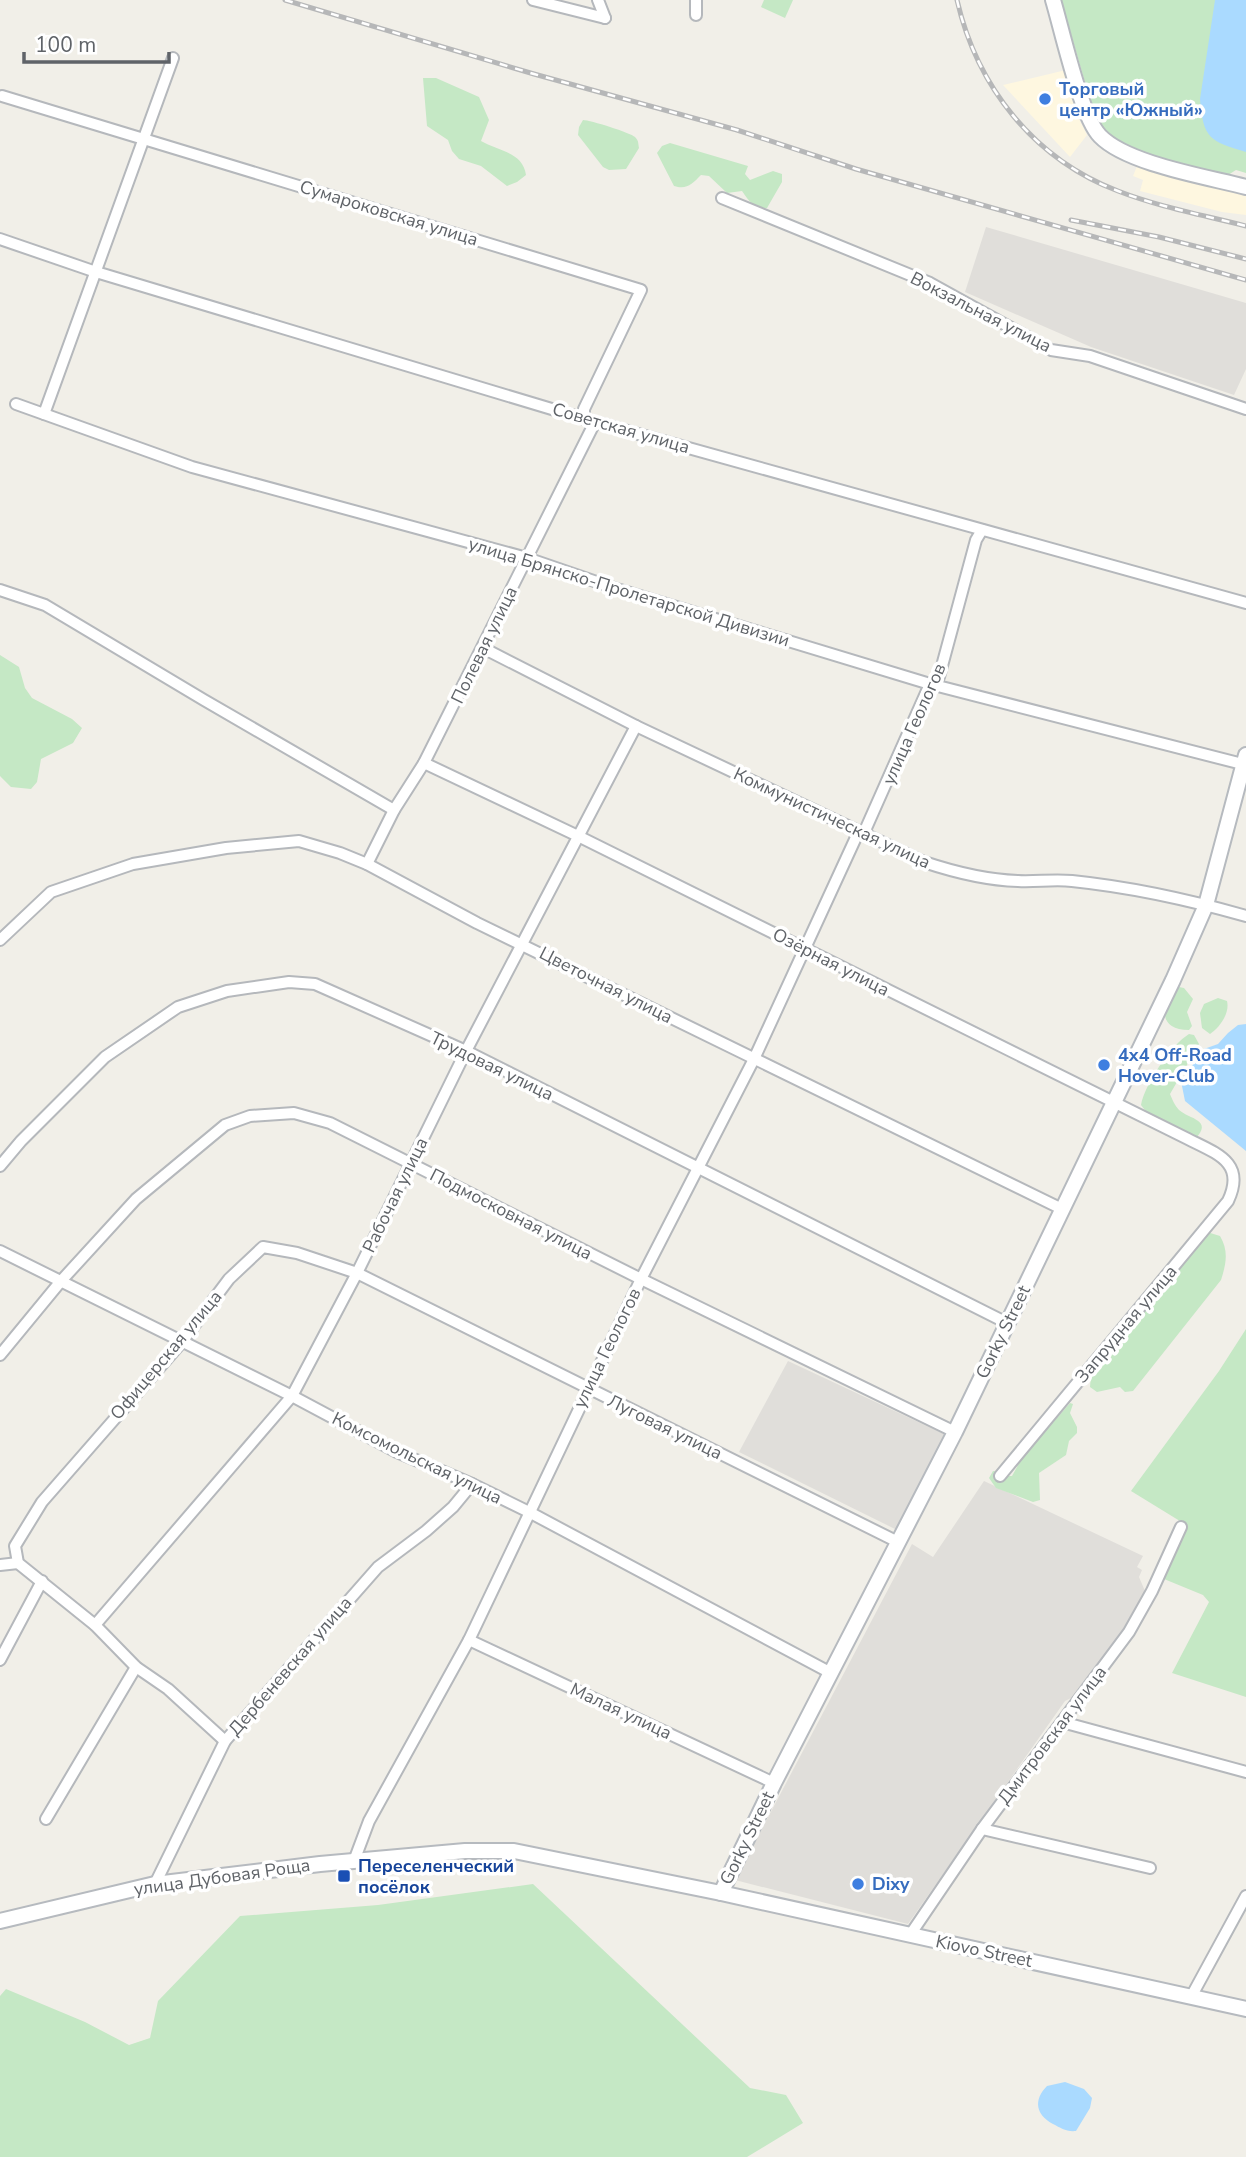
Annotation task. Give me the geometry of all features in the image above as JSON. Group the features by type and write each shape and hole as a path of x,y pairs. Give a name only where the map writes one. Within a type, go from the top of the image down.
{"street":[{"path":"533,0 605,18 598,0"},
{"path":"696,0 696,15"},
{"path":"1052,0 1086,113 1100,136 1121,151 1140,159 1246,187"},
{"path":"44,414 173,58"},
{"name":"Сумароковская улица","path":"2,96 640,290 584,409 589,420"},
{"name":"Вокзальная улица","path":"722,198 930,283 1051,350 1090,356 1246,409"},
{"name":"Советская улица","path":"0,239 96,272 589,420 1246,603"},
{"name":"улица Брянско-Пролетарской Дивизии","path":"16,404 192,467 527,558 620,590 930,684 1245,761"},
{"name":"Полевая улица","path":"367,864 394,810 424,763 483,648 589,420"},
{"name":"улица Геологов","path":"354,1861 369,1821 469,1640 641,1279 754,1059 930,684 940,677 976,540 982,530"},
{"path":"0,590 46,605 394,810"},
{"name":"Коммунистическая улица","path":"483,648 636,726 924,862 950,871 1018,881 1070,880 1206,905 1246,916"},
{"name":"Рабочая улица","path":"95,1625 292,1396 357,1273 466,1051 636,726"},
{"name":"Gorky Street","path":"721,1893 774,1783 955,1432 1173,980 1206,905 1245,761"},
{"name":"Озёрная улица","path":"424,763 578,836 1214,1152 1235,1166"},
{"name":"Цветочная улица","path":"0,940 51,892 133,864 226,848 299,841 367,864 477,923 523,943 1062,1209"},
{"name":"Трудовая улица","path":"0,1167 21,1141 105,1057 178,1007 227,991 289,982 315,984 466,1051 1007,1323"},
{"name":"Подмосковная улица","path":"0,1354 61,1281 136,1199 225,1125 250,1116 294,1113 330,1124 955,1432"},
{"name":"Запрудная улица","path":"1000,1476 1232,1195 1239,1180 1235,1166"},
{"name":"Офицерская улица","path":"18,1563 15,1545 42,1502 181,1343 229,1279 263,1247 297,1253 357,1273"},
{"name":"Комсомольская улица","path":"0,1251 292,1396 397,1452 529,1512 831,1673"},
{"name":"Луговая улица","path":"357,1273 898,1542"},
{"name":"Дербеневская улица","path":"155,1884 225,1741 378,1567 426,1531 453,1507 472,1484"},
{"name":"Дмитровская улица","path":"910,1935 982,1829 1129,1632 1152,1591 1181,1527"},
{"path":"0,1564 18,1563 42,1581 95,1625 136,1667 168,1689 225,1741"},
{"path":"0,1660 42,1581"},
{"name":"Малая улица","path":"469,1640 774,1783"},
{"path":"46,1819 136,1667"},
{"path":"1062,1722 1246,1772"},
{"path":"982,1829 1150,1868"},
{"name":"улица Дубовая Роща","path":"0,1921 155,1884 465,1851 514,1851 721,1893"},
{"name":"Kiovo Street","path":"721,1893 1246,2009"},
{"path":"1191,1997 1246,1896"}],"shaded area":[{"path":"1066,70 1078,117 1087,135 1070,157 1003,85"},
{"path":"1137,166 1246,191 1246,215 1222,212 1140,191 1143,180 1133,176"},
{"path":"986,227 1246,303 1246,369 1234,395 1091,347 965,292"},
{"path":"788,1361 946,1435 897,1530 739,1452"},
{"path":"984,1481 1143,1556 1137,1567 1142,1570 1139,1577 1145,1596 1127,1625 1073,1697 1065,1701 908,1924 735,1880 912,1544 933,1557"}],"green space":[{"path":"764,0 793,0 785,18 761,7"},
{"path":"1061,0 1246,0 1246,173 1236,170 1228,175 1163,161 1131,149 1105,132 1094,113"},
{"path":"423,78 436,78 479,97 489,120 481,141 515,157 524,167 526,175 507,186 481,166 459,159 448,140 427,126"},
{"path":"583,120 619,130 636,138 639,148 626,169 609,170 603,167 578,135"},
{"path":"670,143 748,166 745,174 750,180 773,171 782,174 782,182 767,208 755,206 742,191 727,193 709,176 701,175 686,187 674,186 657,153 662,146"},
{"path":"0,655 19,667 25,688 32,698 72,719 82,728 73,743 41,759 37,782 31,789 11,787 0,776"},
{"path":"1179,987 1184,988 1193,999 1187,1012 1192,1026 1189,1030 1171,1026 1165,1015 1168,1001"},
{"path":"1218,998 1227,1001 1226,1015 1210,1034 1202,1028 1200,1013 1204,1004"},
{"path":"1189,1034 1194,1035 1199,1044 1170,1094 1179,1110 1201,1124 1200,1133 1195,1139 1147,1113 1141,1105 1143,1096 1160,1066 1174,1047"},
{"path":"1207,1232 1220,1236 1225,1247 1221,1280 1133,1391 1125,1392 1120,1387 1097,1392 1090,1387 1091,1375"},
{"path":"1246,1329 1246,1697 1172,1673 1209,1602 1203,1595 1164,1579 1188,1526 1131,1491 1219,1371"},
{"path":"1070,1403 1073,1404 1070,1413 1077,1433 1069,1441 1066,1455 1039,1473 1040,1500 1033,1502 996,1488 989,1478 993,1471 1012,1476 1022,1458"},
{"path":"533,1884 750,2088 786,2095 803,2123 747,2157 0,2157 0,1996 6,1989 85,2022 129,2045 150,2038 158,2001 240,1916 378,1905"}],"water":[{"path":"1215,0 1246,0 1246,152 1216,141 1203,123 1200,99"},
{"path":"1246,1024 1246,1151 1185,1101 1181,1081 1204,1049 1218,1044 1238,1025"},
{"path":"1065,2082 1084,2089 1092,2098 1090,2108 1076,2131 1069,2131 1047,2120 1038,2107 1040,2097 1047,2086"}],"railway":[{"path":"285,0 534,74 737,130 856,169 1246,280"},
{"path":"957,0 966,32 995,90 1035,139 1060,160 1088,177 1134,197 1246,226"},
{"path":"1071,220 1159,237 1246,259"}],"place":[{"name":"Торговый центр «Южный»","path":"1045,99"},
{"name":"4x4 Off-Road Hover-Club","path":"1104,1065"},
{"name":"Переселенческий посёлок","path":"344,1876"},
{"name":"Dixy","path":"858,1884"}]}
